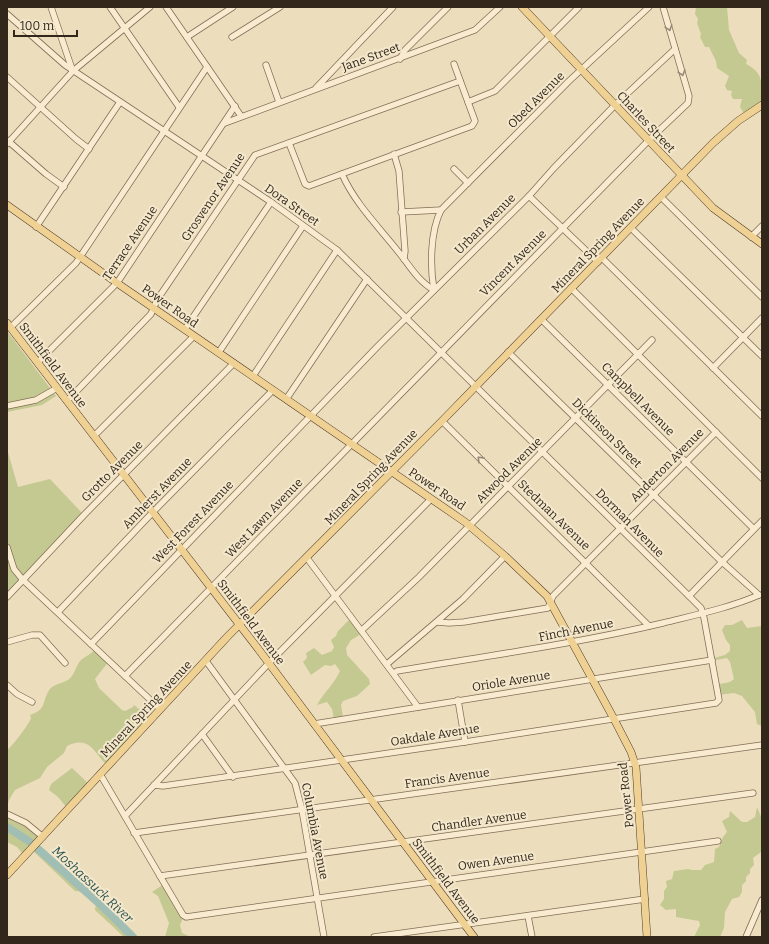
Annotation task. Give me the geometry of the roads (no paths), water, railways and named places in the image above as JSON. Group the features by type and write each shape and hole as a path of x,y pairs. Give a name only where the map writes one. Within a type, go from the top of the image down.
{"main road":[{"name":"Charles Street","path":"522,7 681,176 718,213 762,244"},
{"name":"Mineral Spring Avenue","path":"7,875 239,625 307,558 728,129 762,105"},
{"name":"Power Road","path":"7,205 36,227 469,525 537,585 551,602 614,718 635,762 647,937"},
{"name":"Smithfield Avenue","path":"9,325 211,588 474,937"}],"street":[{"path":"51,7 73,71"},
{"path":"110,7 179,107"},
{"path":"64,187 8,142 73,71 150,7"},
{"path":"166,7 241,116 224,123"},
{"path":"187,37 233,7"},
{"path":"232,37 280,7"},
{"path":"316,89 393,7"},
{"path":"400,59 405,50 448,7"},
{"name":"Jane Street","path":"241,116 400,59 475,30 500,7"},
{"path":"468,102 493,92 579,7"},
{"name":"Obed Avenue","path":"434,290 434,240 436,225 441,210 582,70 648,7"},
{"path":"663,7 676,49"},
{"name":"Dora Street","path":"7,14 53,56 73,71 203,156 337,250 476,386"},
{"name":"Vincent Avenue","path":"352,444 648,141 688,103 689,97 676,49"},
{"name":"Urban Avenue","path":"311,416 434,290 529,196 615,105 676,49"},
{"path":"289,143 306,185 342,174 474,124 468,102 454,64"},
{"path":"266,65 279,102"},
{"path":"9,325 70,269 80,257 163,130 208,67"},
{"path":"7,77 89,149"},
{"name":"Grosvenor Avenue","path":"67,401 140,326 255,155 460,81"},
{"path":"36,227 120,102"},
{"name":"Terrace Avenue","path":"38,362 118,283 235,106"},
{"path":"394,154 399,171 404,259"},
{"path":"454,169 468,183"},
{"path":"342,174 349,190 404,259 427,286 434,290"},
{"path":"529,196 562,229 600,260 762,416"},
{"path":"660,197 762,297"},
{"path":"184,329 270,202"},
{"path":"401,212 441,210"},
{"path":"219,352 303,226"},
{"path":"751,237 762,226"},
{"path":"631,228 762,356"},
{"path":"253,376 337,250"},
{"path":"286,398 367,279"},
{"path":"571,288 762,478"},
{"path":"713,368 762,318"},
{"name":"Campbell Avenue","path":"541,319 754,529"},
{"path":"94,436 194,336"},
{"name":"Atwood Avenue","path":"362,630 419,577 607,384 652,340"},
{"name":"Dickinson Street","path":"508,352 721,561 759,595"},
{"name":"Grotto Avenue","path":"7,597 234,363"},
{"name":"Dorman Avenue","path":"476,386 621,528 689,596 703,613 718,702"},
{"path":"7,406 36,400 57,388"},
{"name":"Amherst Avenue","path":"58,612 153,512 274,390"},
{"name":"West Forest Avenue","path":"91,644 311,416"},
{"name":"Stedman Avenue","path":"442,421 649,626"},
{"name":"Anderton Avenue","path":"437,622 464,622 548,608 553,596 716,432"},
{"name":"West Lawn Avenue","path":"125,676 352,444"},
{"path":"125,816 235,701 268,664 431,499"},
{"path":"689,596 721,561 762,521"},
{"path":"7,547 14,569 23,580 160,709"},
{"path":"387,664 463,599 505,556"},
{"path":"307,558 418,707"},
{"name":"Finch Avenue","path":"394,673 443,663 573,643 703,613 759,595"},
{"path":"7,642 32,635 40,635 65,663"},
{"name":"Oriole Avenue","path":"314,724 712,660"},
{"name":"Columbia Avenue","path":"206,661 287,769 298,788 324,937"},
{"path":"7,685 22,698 32,702"},
{"path":"458,700 465,742"},
{"name":"Oakdale Avenue","path":"154,786 233,777 341,761 718,702"},
{"path":"202,734 233,777"},
{"name":"Francis Avenue","path":"134,833 762,744"},
{"path":"100,774 160,876"},
{"name":"Chandler Avenue","path":"160,876 753,793"},
{"path":"7,814 26,823 43,837"},
{"name":"Owen Avenue","path":"160,876 183,915 186,916 316,898 382,887 432,882 718,841"},
{"path":"374,937 645,899"},
{"path":"746,937 762,900"},
{"path":"528,916 532,937"}],"waterway":[{"name":"Moshassuck River","path":"7,827 30,842"},
{"name":"Moshassuck River","path":"38,849 101,905 133,937"}]}
